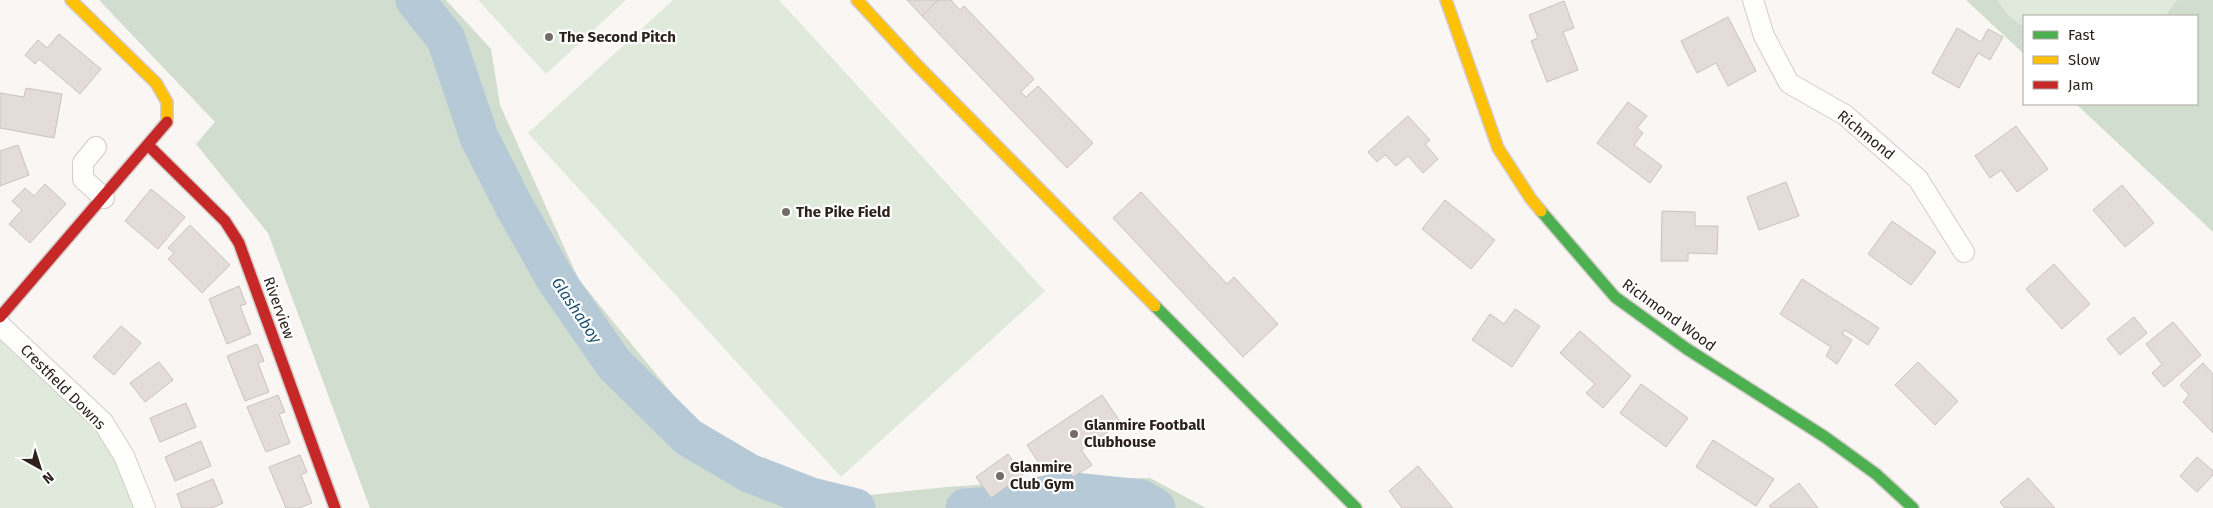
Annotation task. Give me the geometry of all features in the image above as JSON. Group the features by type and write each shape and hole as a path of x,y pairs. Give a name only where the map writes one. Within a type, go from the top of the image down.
{"street":[{"path":"0,317 150,146 167,123 167,102 156,83 71,0"},
{"path":"857,0 916,64 1356,508"},
{"name":"Richmond Wood","path":"1446,0 1498,148 1531,199 1615,297 1711,365 1826,437 1876,474 1913,508"},
{"name":"Richmond","path":"1753,0 1764,36 1789,83 1845,115 1918,179 1964,252"},
{"name":"Riverview","path":"150,146 225,221 239,243 335,508"},
{"path":"96,148 82,163 84,179 104,198"},
{"name":"Crestfield Downs","path":"0,324 103,422 124,456 145,508"}],"green space":[{"path":"99,0 446,0 491,49 500,105 579,280 707,436 780,474 850,497 947,487 1061,479 1150,478 1206,508 370,508 268,233 196,144 215,122"},
{"name":"The Second Pitch","path":"478,0 626,0 546,74"},
{"name":"The Pike Field","path":"673,0 779,0 1045,291 841,477 528,133"},
{"path":"1966,0 1997,0 2009,16 2023,26 2023,53"},
{"path":"1997,0 2177,0 2166,15 2023,15 2023,26 2009,16"},
{"path":"2177,0 2213,0 2213,232 2077,105 2198,105 2198,15 2166,15"},
{"path":"0,325 103,422 136,508 0,508"}],"building":[{"path":"907,0 938,0 922,16"},
{"path":"938,0 951,0 960,10 964,6 1034,79 1021,92 1026,97 1038,86 1093,143 1067,168 922,16"},
{"path":"1564,1 1574,28 1563,32 1578,70 1547,82 1531,41 1538,38 1529,15"},
{"path":"1728,17 1756,71 1728,86 1716,63 1697,73 1681,41"},
{"path":"1957,28 1981,42 1988,29 2003,37 1990,60 1978,53 1959,88 1932,73"},
{"path":"59,34 101,69 80,94 39,59 35,64 25,55 38,40 47,48"},
{"path":"26,88 62,94 54,138 0,128 0,93 24,97"},
{"path":"1628,102 1647,116 1637,128 1643,133 1634,145 1662,166 1650,183 1597,143"},
{"path":"1408,116 1430,140 1425,144 1438,159 1423,173 1408,156 1396,166 1385,155 1377,162 1368,152"},
{"path":"2016,126 2048,169 2017,192 2001,170 1990,178 1975,156"},
{"path":"18,145 29,175 0,186 0,151"},
{"path":"1786,182 1799,216 1759,230 1747,197"},
{"path":"45,184 66,204 30,243 9,224 22,210 12,201 25,188 34,196"},
{"path":"2122,185 2154,223 2125,247 2093,210"},
{"path":"151,189 185,217 158,249 125,221"},
{"path":"1141,192 1227,284 1234,277 1278,324 1243,357 1113,218"},
{"path":"1445,200 1495,240 1471,269 1422,229"},
{"path":"1662,211 1695,212 1695,226 1718,226 1717,254 1688,253 1688,261 1661,261"},
{"path":"1892,221 1936,252 1911,285 1868,254"},
{"path":"190,225 230,265 202,293 168,259 174,253 168,248"},
{"path":"2054,264 2090,304 2062,329 2026,289"},
{"path":"1802,279 1879,328 1868,345 1845,330 1842,334 1852,340 1837,364 1826,356 1831,347 1780,314"},
{"path":"239,286 246,304 240,306 251,334 227,344 209,299"},
{"path":"1515,309 1540,326 1512,367 1472,340 1490,314 1504,324"},
{"path":"2134,317 2147,333 2120,355 2107,339"},
{"path":"2173,322 2201,355 2164,387 2152,373 2162,364 2146,344"},
{"path":"121,326 141,343 114,375 93,357"},
{"path":"1580,331 1631,376 1603,408 1586,393 1595,384 1560,353"},
{"path":"257,344 264,361 258,363 269,392 245,401 227,356"},
{"path":"159,362 173,380 145,402 130,383"},
{"path":"1918,362 1958,401 1935,425 1895,385"},
{"path":"2203,363 2213,374 2213,433 2183,402 2189,395 2180,385"},
{"path":"1641,384 1688,418 1666,447 1620,413"},
{"path":"278,395 285,412 279,414 290,443 266,452 247,407"},
{"name":"Glanmire Football Clubhouse","path":"1102,395 1121,423 1081,450 1092,465 1073,477 1062,461 1045,472 1027,445"},
{"path":"186,403 196,427 160,442 150,418"},
{"path":"1713,440 1774,479 1756,506 1696,467"},
{"path":"201,441 211,466 175,481 165,457"},
{"name":"Glanmire Club Gym","path":"1008,454 1023,475 991,498 976,477"},
{"path":"300,455 307,472 301,475 312,503 299,508 286,508 269,467"},
{"path":"2197,457 2213,471 2213,475 2197,492 2180,476"},
{"path":"1418,466 1453,508 1402,508 1389,491"},
{"path":"2028,478 2055,508 2005,508 2000,502"},
{"path":"213,479 223,503 212,508 182,508 177,494"},
{"path":"1799,483 1818,508 1771,508 1769,506"}],"waterway":[{"name":"Glashaboy","path":"415,0 446,39 479,137 514,206 556,280 614,364 688,437 749,473 811,497 856,508"},
{"name":"Glashaboy","path":"965,508 996,506 1064,491 1141,499 1156,508"}],"traffic: fast":[{"path":"1541,211 1615,297 1687,349 1825,437 1876,474 1913,508"},
{"path":"1155,306 1356,508"}],"traffic: slow":[{"path":"71,0 156,83 167,102 167,122"},
{"path":"857,0 916,64 1155,306"},
{"path":"1446,0 1498,148 1541,211"}],"traffic: jam":[{"path":"0,317 167,122"},
{"path":"149,146 225,221 239,243 335,508"}],"place":[{"name":"The Second Pitch","path":"549,37"},
{"name":"The Pike Field","path":"786,212"},
{"name":"Glanmire Football Clubhouse","path":"1074,434"},
{"name":"Glanmire Club Gym","path":"1000,476"}]}
